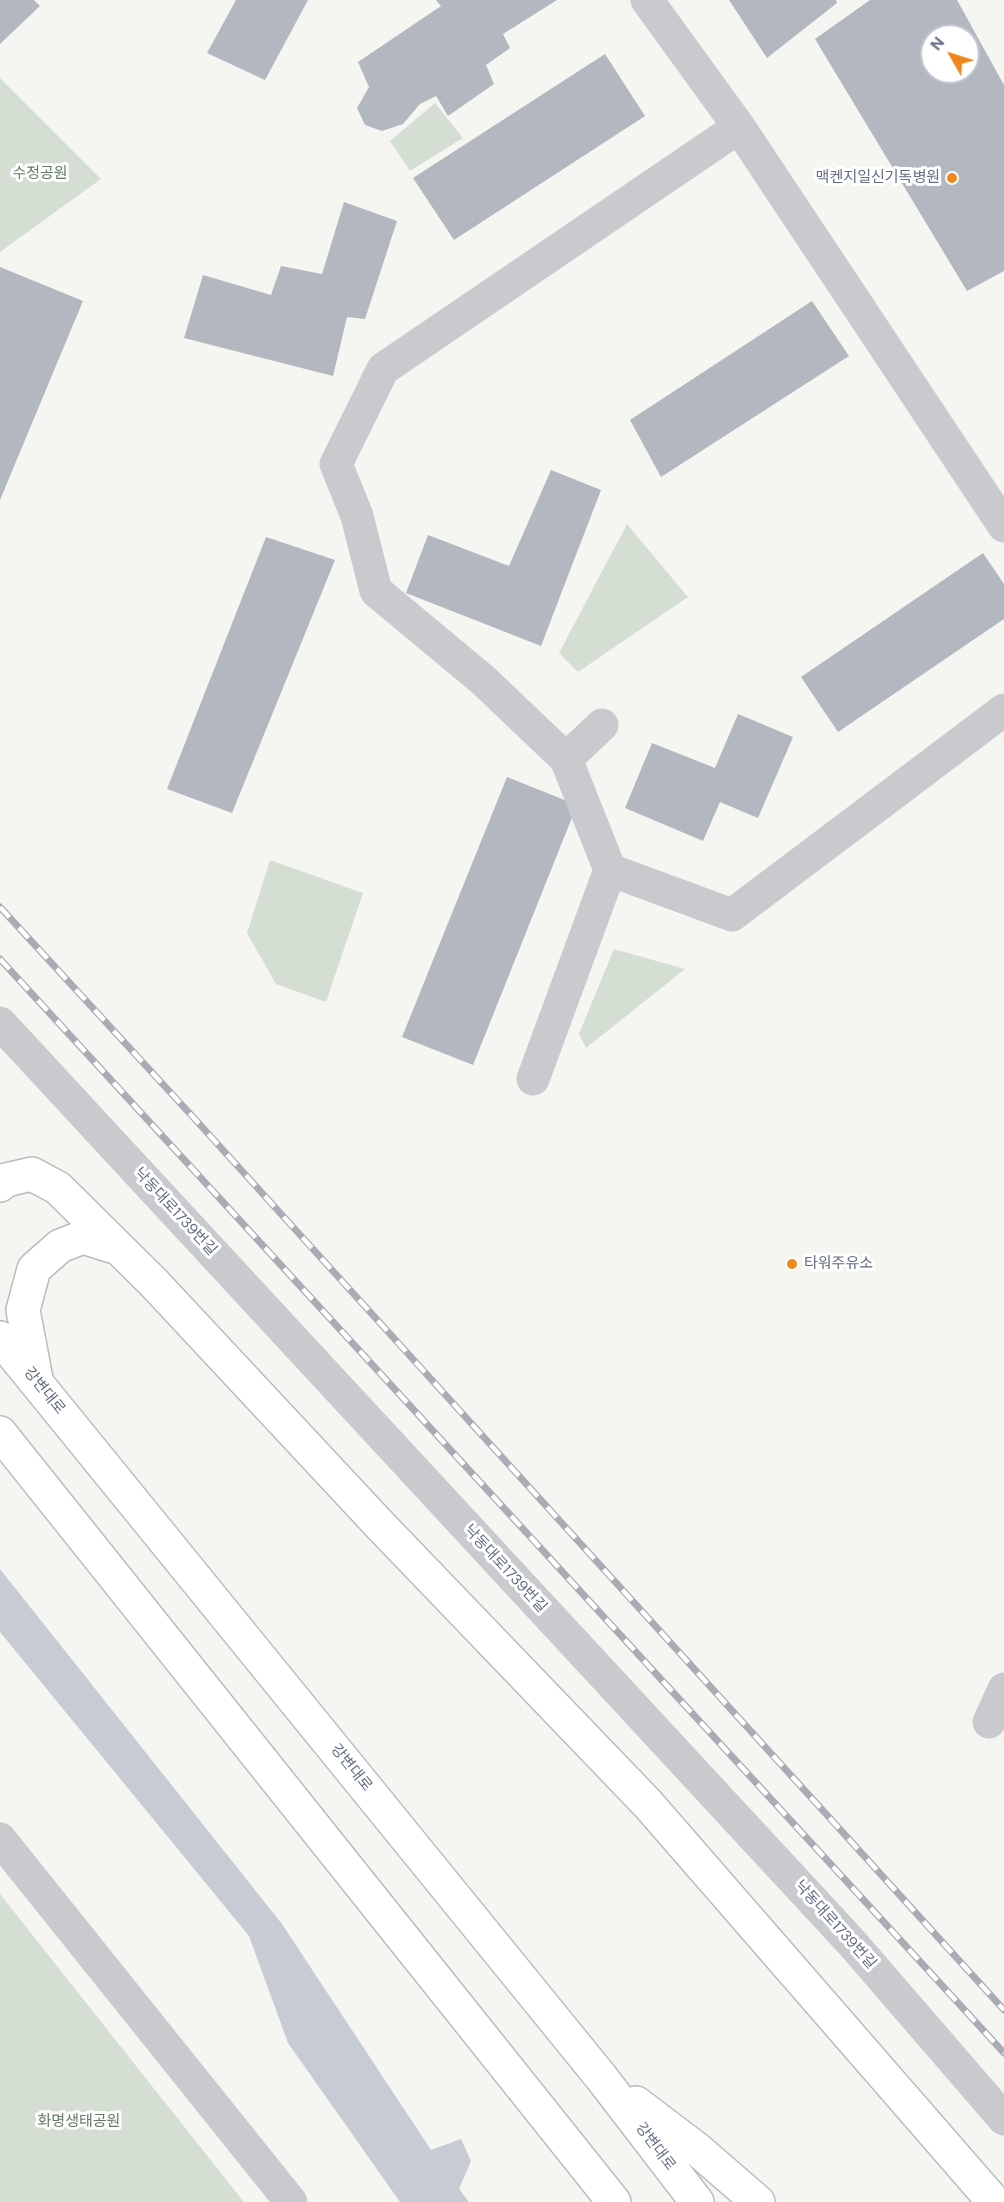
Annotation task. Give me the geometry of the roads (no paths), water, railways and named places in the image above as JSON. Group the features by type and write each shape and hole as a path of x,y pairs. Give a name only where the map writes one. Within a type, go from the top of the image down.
{"highway":[{"path":"0,1185 6,1180 32,1173 58,1188 120,1249 378,1523 648,1804 994,2202"},
{"path":"37,1383 23,1310 34,1269 60,1246 83,1237 120,1249"},
{"name":"강변대로","path":"0,1338 601,2077 697,2202"},
{"path":"0,1434 614,2202"},
{"path":"601,2077 698,2150 758,2202"}],"street":[{"path":"647,0 739,127 1004,526"},
{"path":"533,1079 610,870 566,759 483,680 376,591 357,516 336,464 383,369 739,127"},
{"path":"610,870 732,915 1004,710"},
{"path":"566,759 602,725"},
{"name":"낙동대로1739번길","path":"0,1023 844,1934 1004,2119"},
{"path":"989,1722 1004,1689"},
{"path":"0,1839 291,2202"}],"railway":[{"path":"0,907 1004,2010"},
{"path":"0,959 1004,2053"}],"place":[{"name":"맥켄지일신기독병원","path":"952,178"},
{"name":"타워주유소","path":"792,1264"}],"park label":[{"name":"수정공원","path":"40,174"},
{"name":"화명생태공원","path":"79,2122"}]}
